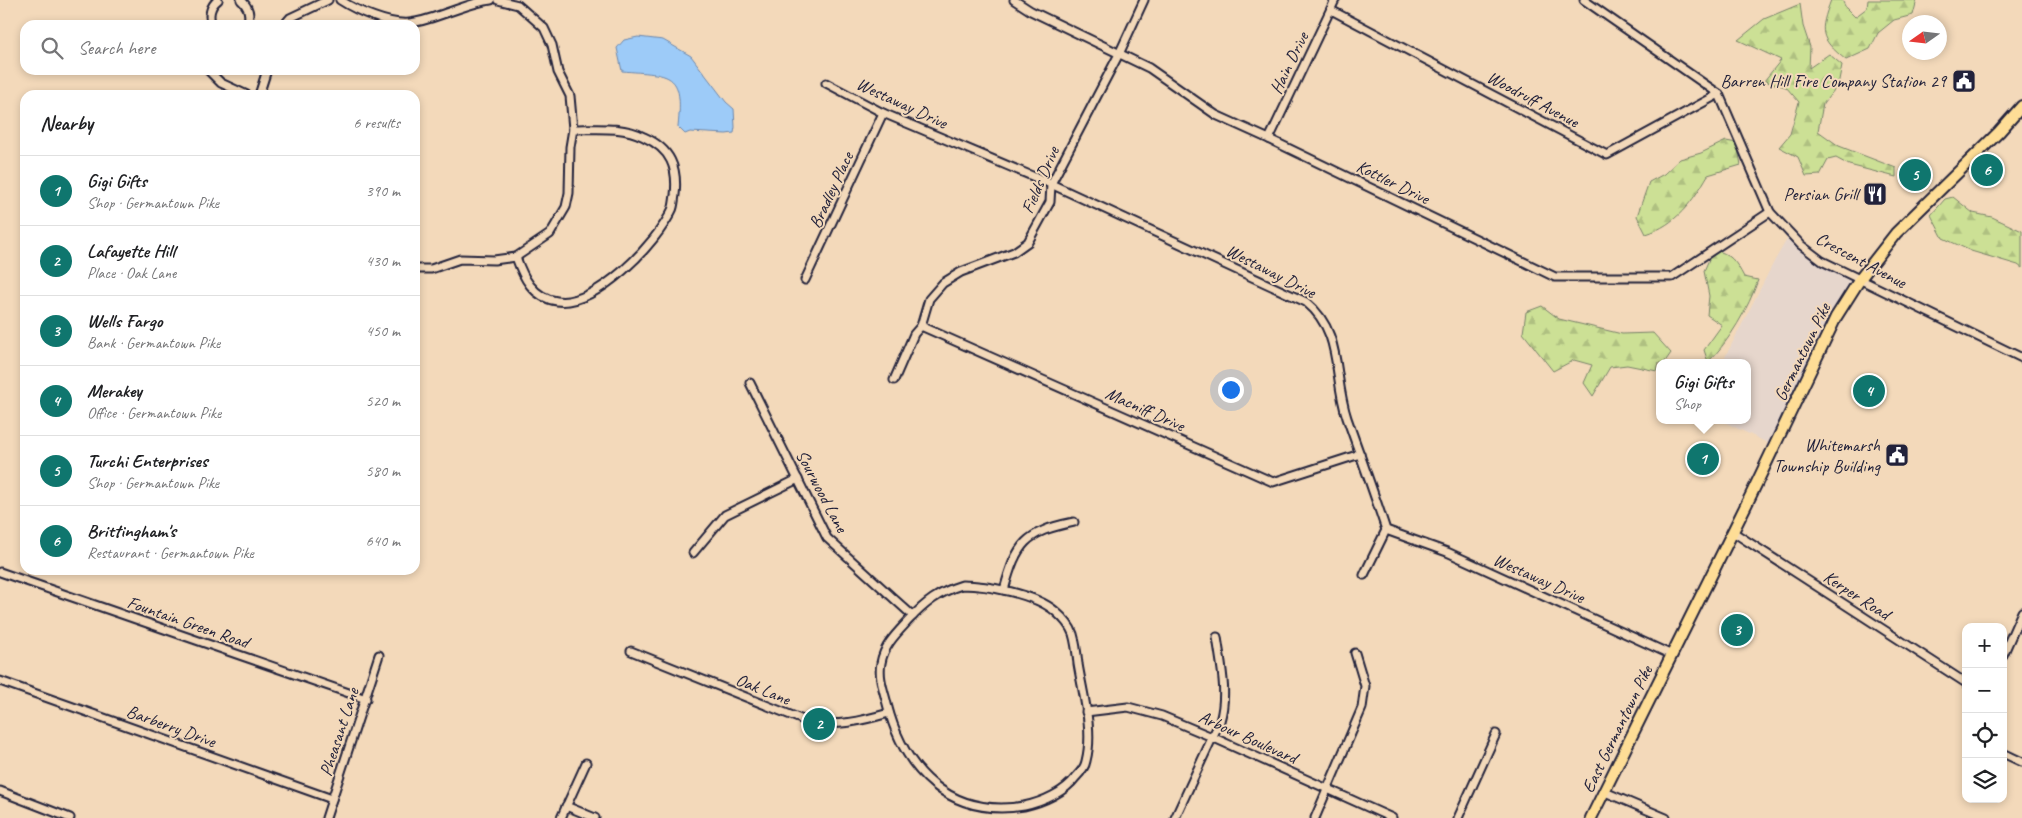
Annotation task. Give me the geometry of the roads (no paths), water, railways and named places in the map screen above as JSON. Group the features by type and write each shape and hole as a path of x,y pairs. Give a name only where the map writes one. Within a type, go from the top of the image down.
{"main road":[{"name":"Germantown Pike","path":"1672,654 1836,317 1860,279 1896,234 1999,132 2022,106"},
{"name":"East Germantown Pike","path":"1591,818 1672,654"}],"street":[{"path":"210,20 211,9 218,0"},
{"path":"241,0 248,7 250,14 249,20"},
{"path":"288,20 328,0"},
{"path":"340,0 353,9 391,20"},
{"path":"420,20 442,15 480,1 491,0"},
{"path":"420,269 431,269 460,259 494,260 516,257 550,234 566,207 569,193 570,147 573,129 570,96 558,72 552,45 544,28 518,4 498,0"},
{"name":"Kottler Drive","path":"1014,0 1031,11 1120,52 1149,68 1216,115 1555,277 1672,277 1770,212"},
{"name":"Fields Drive","path":"894,380 914,334 921,326 929,299 944,283 961,272 1014,252 1028,242 1050,202 1051,184 1120,52 1144,0"},
{"name":"Hain Drive","path":"1269,139 1335,0"},
{"path":"1584,0 1719,94"},
{"name":"Woodruff Avenue","path":"1331,10 1607,155 1719,94"},
{"path":"213,75 221,83 236,90"},
{"path":"261,90 266,75"},
{"name":"Westaway Drive","path":"826,84 883,113 1051,184 1306,302 1315,310 1326,325 1333,341 1346,416 1386,530 1447,552 1672,654"},
{"name":"Crescent Avenue","path":"1719,94 1770,212 1808,250 1822,261 2022,358"},
{"name":"Bradley Place","path":"805,280 883,113"},
{"path":"516,257 520,271 530,288 550,299 570,301 586,296 610,280 638,256 662,229 673,208 677,180 672,159 659,145 644,136 624,130 573,129"},
{"name":"Macniff Drive","path":"921,326 1274,482 1360,454"},
{"name":"Sourwood Lane","path":"750,383 822,529 832,544 914,616"},
{"path":"693,553 726,515 798,479"},
{"path":"1004,590 1014,557 1022,546 1047,528 1074,522"},
{"path":"1364,575 1386,530"},
{"name":"Kerper Road","path":"1733,532 1962,680"},
{"name":"Fountain Green Road","path":"0,572 366,699"},
{"path":"962,585 1004,590 1046,604 1068,625 1076,646 1086,712 1088,742 1086,762 1075,780 1057,793 1032,804 1001,809 969,804 943,793 932,785 914,765 898,739 889,712 880,673 881,662 891,639 930,599 950,588 962,585"},
{"path":"2007,645 2022,612"},
{"path":"1175,818 1220,721 1224,700 1217,637"},
{"name":"Oak Lane","path":"631,651 808,722 823,725 849,723 889,712"},
{"path":"1315,818 1360,716 1364,700 1364,678 1355,652"},
{"name":"Pheasant Lane","path":"326,818 379,655"},
{"name":"Barberry Drive","path":"0,681 332,799"},
{"name":"Arbour Boulevard","path":"1086,712 1117,707 1143,710 1212,737 1392,818"},
{"path":"1458,818 1496,734"},
{"path":"2007,755 2022,762"},
{"path":"561,818 586,763"},
{"path":"0,792 70,818"},
{"path":"1605,792 1666,818"},
{"path":"566,806 594,818"}],"water":[{"path":"638,37 663,40 691,56 726,102 734,109 734,133 690,132 685,134 678,127 679,95 676,86 671,80 663,76 622,71 617,48 624,40"}],"place":[{"name":"Barren Hill Fire Company Station 29","path":"1964,81"},
{"name":"Brittingham's","path":"1987,170"},
{"name":"Turchi Enterprises","path":"1915,175"},
{"name":"Persian Grill","path":"1875,194"},
{"name":"Merakey","path":"1869,391"},
{"name":"Whitemarsh Township Building","path":"1897,455"},
{"name":"Gigi Gifts","path":"1703,459"},
{"name":"Wells Fargo","path":"1737,630"},
{"name":"Lafayette Hill","path":"819,724"}]}
